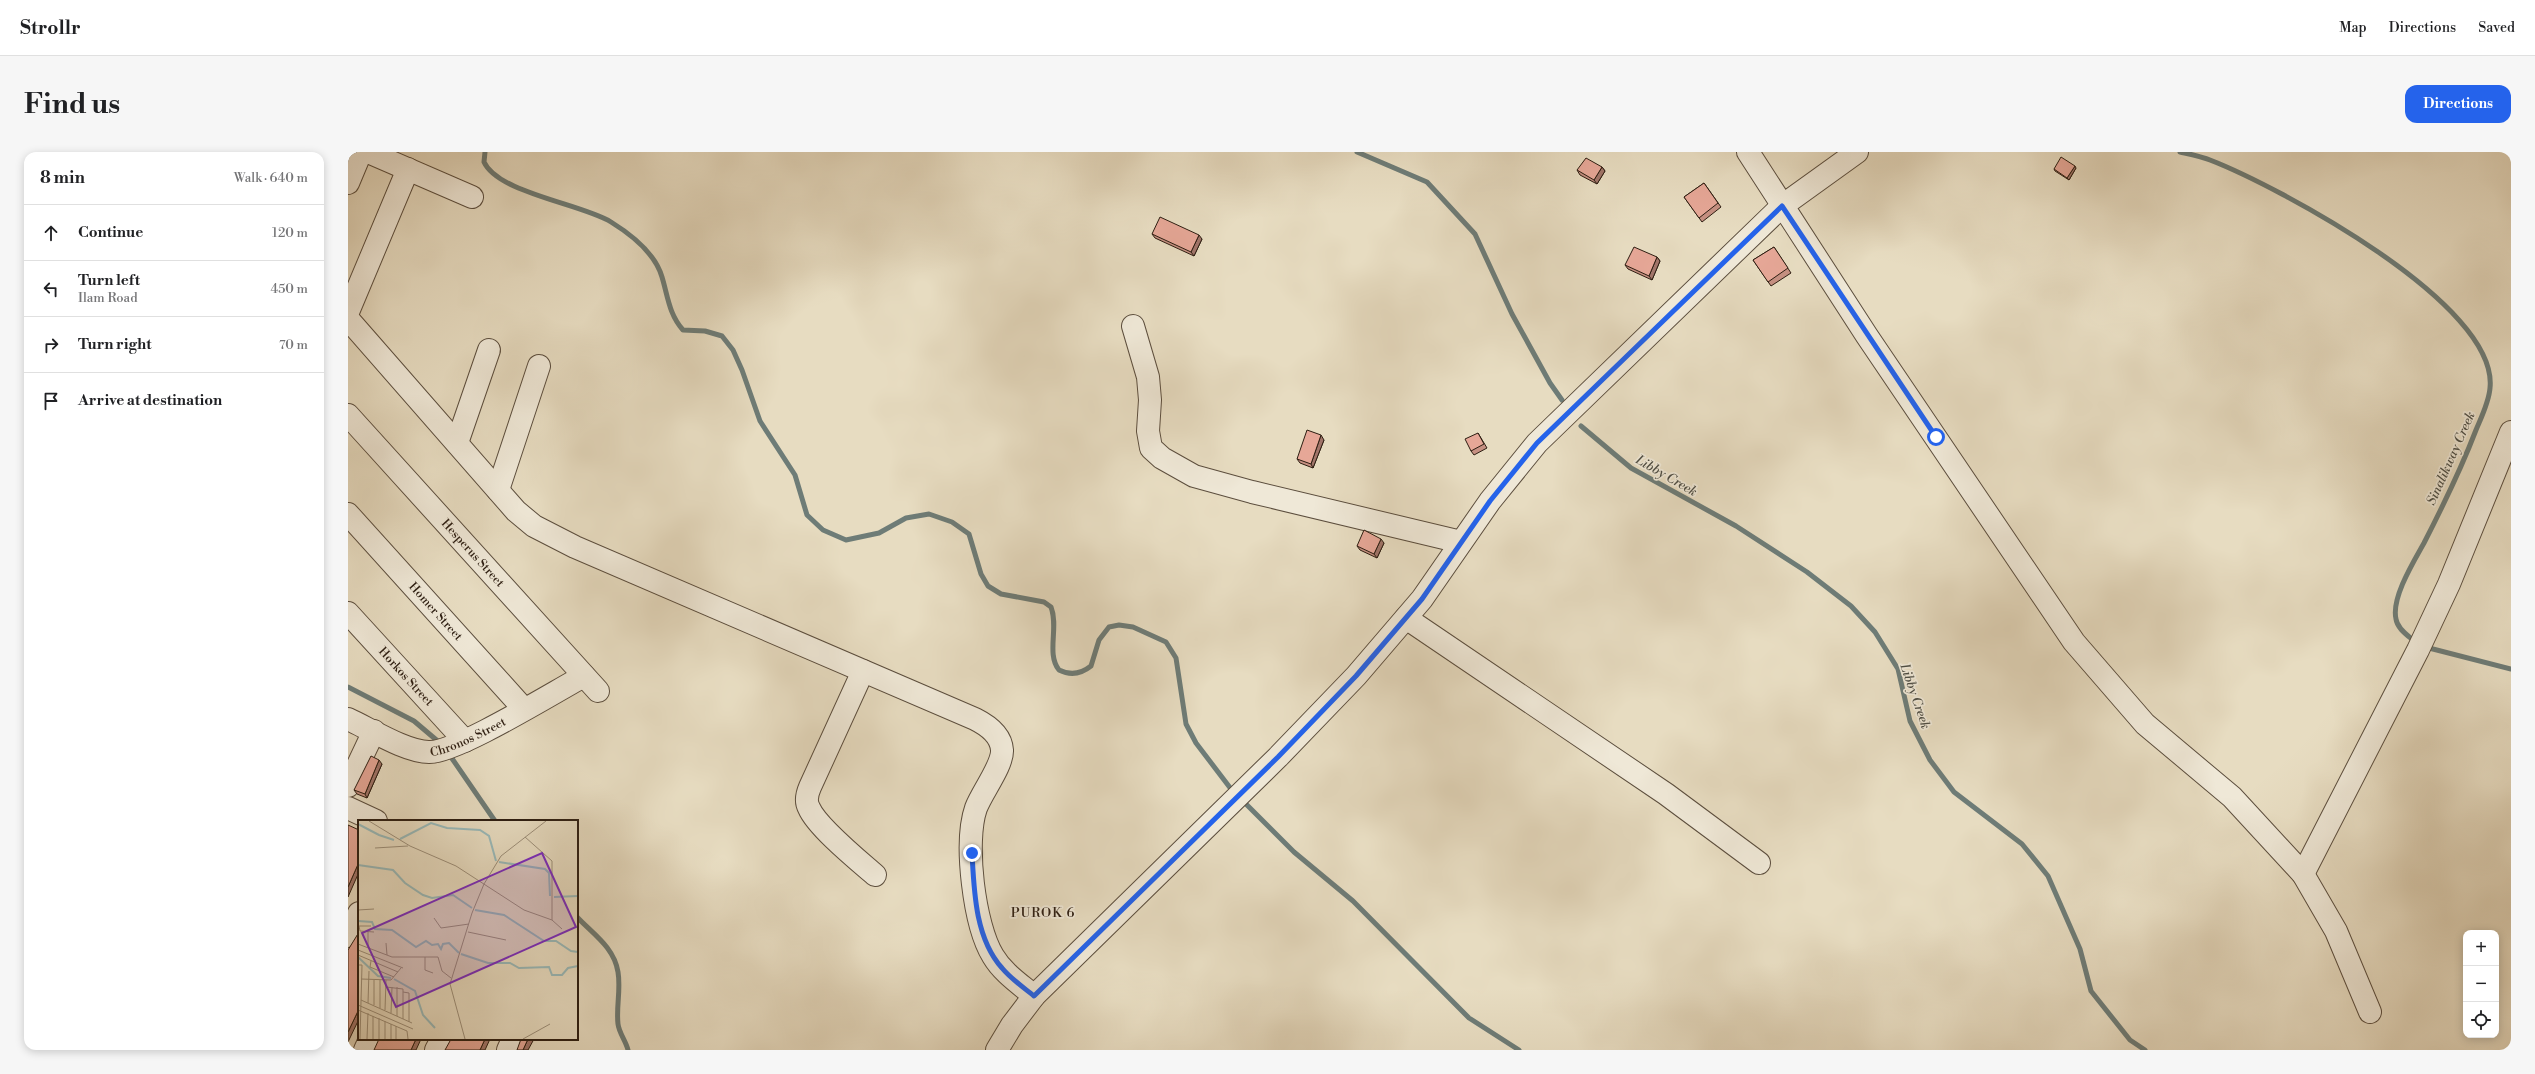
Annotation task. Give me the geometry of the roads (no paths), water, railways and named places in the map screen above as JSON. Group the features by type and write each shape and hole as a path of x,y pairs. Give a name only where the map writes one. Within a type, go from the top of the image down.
{"street":[{"path":"348,183 361,152"},
{"path":"368,152 472,197"},
{"path":"1748,152 1782,206 2074,642 2145,724 2232,797 2303,874 2336,931 2370,1012"},
{"path":"998,1050 1012,1025 1034,996 1278,757 1356,676 1406,618 1514,468 1537,443 1782,206 1857,152"},
{"path":"348,312 408,169"},
{"path":"348,319 516,511 551,536 986,725 999,740 1002,749 1001,758 980,796 972,824 975,896 986,940 993,956 1001,968 1034,996"},
{"path":"1133,326 1148,377 1150,400 1148,431 1151,448 1162,458 1194,476 1252,492 1461,542"},
{"path":"457,443 489,350"},
{"path":"498,490 539,366"},
{"name":"Hesperus Street","path":"348,415 591,683"},
{"path":"2303,874 2418,650 2449,584 2511,432"},
{"name":"Homer Street","path":"348,514 524,708"},
{"name":"Horkos Street","path":"348,612 465,741"},
{"path":"1406,618 1666,794 1759,863"},
{"path":"863,671 810,787 807,802 814,816 834,838 875,875"},
{"name":"Chronos Street","path":"348,719 412,748 430,752 450,748 524,708 591,683"},
{"path":"348,786 374,731"},
{"path":"348,808 374,820"},
{"path":"348,936 358,915"},
{"path":"365,1050 370,1040"},
{"path":"436,1050 441,1040"},
{"path":"508,1050 513,1040"}],"waterway":[{"path":"485,152 484,162 492,173 506,182 542,197 581,209 611,222 642,245 659,268 672,311 678,324 683,330 705,331 722,336 733,350 742,370 760,421 795,475 807,515 823,530 846,540 879,533 906,518 929,514 952,522 969,534 981,574 988,586 1001,594 1044,602 1051,607 1054,623 1053,656 1055,664 1059,670 1063,672 1076,673 1091,666 1099,640 1109,627 1119,625 1133,627 1166,642 1176,658 1186,724 1196,743 1231,789"},
{"name":"Libby Creek","path":"1357,152 1427,182 1475,234 1512,314 1550,383 1562,400"},
{"name":"Sinalikway Creek","path":"2180,152 2210,160 2242,174 2330,221 2378,252 2423,286 2459,321 2483,355 2490,388 2486,404 2458,473 2424,543 2409,569 2397,601 2395,610 2398,625 2413,640"},
{"name":"Libby Creek","path":"1581,426 1631,468 1736,526 1807,572 1851,606 1875,632 1898,669 1910,721 1930,760 1954,792 2022,844 2048,876 2080,949 2091,991 2130,1040 2145,1050"},
{"name":"Sinalikway Creek","path":"2429,648 2511,669"},
{"path":"348,687 414,721 440,743"},
{"path":"451,757 494,820"},
{"path":"1245,803 1294,852 1353,901 1469,1018 1519,1050"},
{"path":"578,918 602,942 616,963 619,978 618,1024 628,1050"}],"district":[{"name":"PUROK 6","path":"1043,912"}]}
